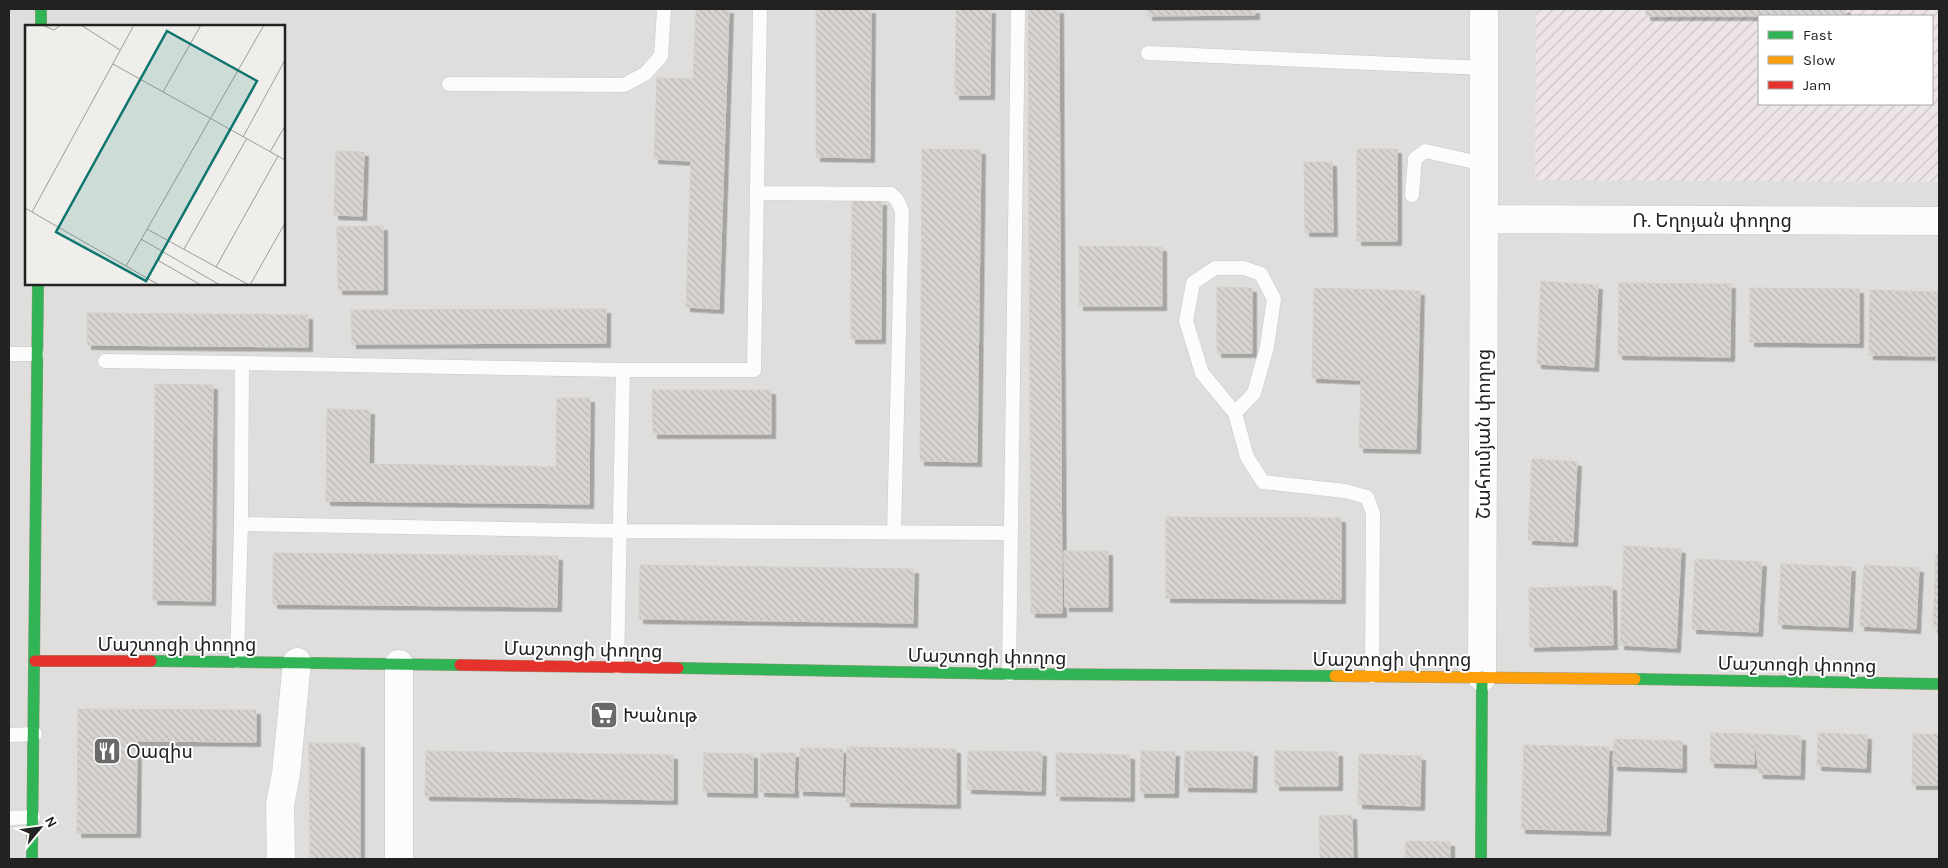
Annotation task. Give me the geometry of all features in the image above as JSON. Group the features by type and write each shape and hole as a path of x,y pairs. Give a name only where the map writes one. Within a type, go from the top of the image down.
{"main road":[{"path":"41,25 42,9"},
{"path":"32,859 35,734 38,285"},
{"name":"Մաշտոցի փողոց","path":"35,661 238,661 1009,674 1482,677 1939,684"},
{"name":"Շահումյան փողոց","path":"1481,859 1482,677"}],"street":[{"name":"Շահումյան փողոց","path":"1482,677 1484,9"},
{"name":"Ռ. Եղոյան փողոց","path":"1484,219 1939,221"},
{"path":"278,859 280,804 286,774 297,662"},
{"path":"399,664 399,859"}],"lane":[{"path":"449,84 624,85 645,74 660,56 664,9"},
{"path":"105,360 623,370 754,370 760,9"},
{"path":"1009,674 1018,9"},
{"path":"1148,52 1484,68"},
{"path":"1412,195 1414,159 1425,151 1484,164"},
{"path":"757,193 891,194 897,200 902,211 894,532"},
{"path":"1235,413 1254,393 1267,346 1274,299 1260,274 1244,268 1215,268 1193,283 1186,321 1202,373 1235,413 1247,457 1263,482 1345,490 1367,497 1373,513 1372,676"},
{"path":"9,354 37,354"},
{"path":"238,661 242,363"},
{"path":"617,667 623,370"},
{"path":"241,524 619,531 1011,532"},
{"path":"9,735 35,734"},
{"path":"9,818 33,817"}],"shaded area":[{"path":"9,9 1939,9 1939,859 9,859"},
{"path":"1536,9 1939,9 1939,182 1535,180"}],"building":[{"path":"696,9 729,9 719,309 686,307 691,161 654,159 657,78 693,79"},
{"path":"816,9 871,9 870,158 816,157"},
{"path":"956,9 991,9 990,95 955,95"},
{"path":"1028,9 1059,9 1062,613 1031,613"},
{"path":"1148,9 1255,9 1255,15 1148,16"},
{"path":"1646,9 1846,9 1846,15 1646,16"},
{"path":"922,149 981,150 977,462 920,461"},
{"path":"1357,149 1397,149 1397,241 1357,241"},
{"path":"336,151 364,152 362,216 334,215"},
{"path":"1304,162 1332,162 1333,232 1305,232"},
{"path":"852,201 882,201 881,339 851,339"},
{"path":"383,226 383,290 338,290 337,227"},
{"path":"1079,246 1162,247 1162,306 1079,306"},
{"path":"1541,281 1598,285 1594,367 1537,364"},
{"path":"1619,283 1731,284 1730,357 1618,355"},
{"path":"1217,287 1252,288 1252,353 1217,353"},
{"path":"1314,288 1420,291 1416,449 1359,448 1361,380 1312,378"},
{"path":"1750,288 1859,289 1859,343 1750,342"},
{"path":"1870,290 1937,292 1936,356 1869,355"},
{"path":"1937,292 1939,292 1939,362 1936,362"},
{"path":"606,309 606,343 352,344 351,310"},
{"path":"87,313 308,315 308,347 87,345"},
{"path":"155,384 213,385 211,601 153,600"},
{"path":"652,390 771,390 771,434 653,434"},
{"path":"557,398 590,398 589,504 326,501 327,409 370,410 369,464 556,467"},
{"path":"1532,459 1577,462 1573,542 1528,540"},
{"path":"1166,517 1341,518 1341,599 1166,598"},
{"path":"1624,546 1681,549 1676,648 1620,645"},
{"path":"1064,551 1108,551 1108,607 1065,607"},
{"path":"273,553 558,556 557,607 273,604"},
{"path":"1936,554 1939,554 1939,628 1933,628"},
{"path":"1695,559 1762,562 1758,632 1692,629"},
{"path":"1781,564 1851,567 1848,627 1778,624"},
{"path":"640,565 914,569 913,623 639,619"},
{"path":"1864,565 1919,568 1916,629 1860,626"},
{"path":"1612,586 1613,645 1530,647 1529,588"},
{"path":"78,709 256,710 256,742 137,741 136,833 77,833"},
{"path":"1711,733 1754,734 1754,764 1710,763"},
{"path":"1818,733 1867,735 1866,768 1817,766"},
{"path":"1754,734 1801,736 1800,775 1759,774"},
{"path":"1913,734 1939,734 1939,785 1912,785"},
{"path":"1614,739 1682,741 1682,768 1613,766"},
{"path":"309,743 360,743 360,859 310,859"},
{"path":"1524,745 1609,747 1606,831 1521,829"},
{"path":"847,747 956,749 956,804 846,802"},
{"path":"800,748 843,749 842,792 799,791"},
{"path":"426,751 673,755 673,800 425,796"},
{"path":"968,751 1042,752 1041,791 967,789"},
{"path":"1141,751 1175,752 1174,793 1140,793"},
{"path":"1185,751 1253,752 1252,788 1184,787"},
{"path":"1275,751 1338,752 1338,786 1275,786"},
{"path":"704,753 753,754 753,793 703,792"},
{"path":"761,753 795,753 794,793 760,792"},
{"path":"1056,753 1130,755 1130,797 1056,796"},
{"path":"1359,754 1421,756 1420,806 1358,804"},
{"path":"1352,815 1353,859 1320,859 1319,816"},
{"path":"1406,841 1450,842 1450,859 1405,859"}],"traffic: fast":[{"path":"41,9 41,25"},
{"path":"32,859 38,285"},
{"path":"151,661 460,665"},
{"path":"678,668 1009,674 1335,676"},
{"path":"1481,859 1482,677"},
{"path":"1635,679 1939,684"}],"traffic: slow":[{"path":"1335,676 1635,679"}],"traffic: jam":[{"path":"35,661 151,661"},
{"path":"460,665 678,668"}],"place":[{"name":"Խանութ","path":"604,715"},
{"name":"Օազիս","path":"107,751"}]}
